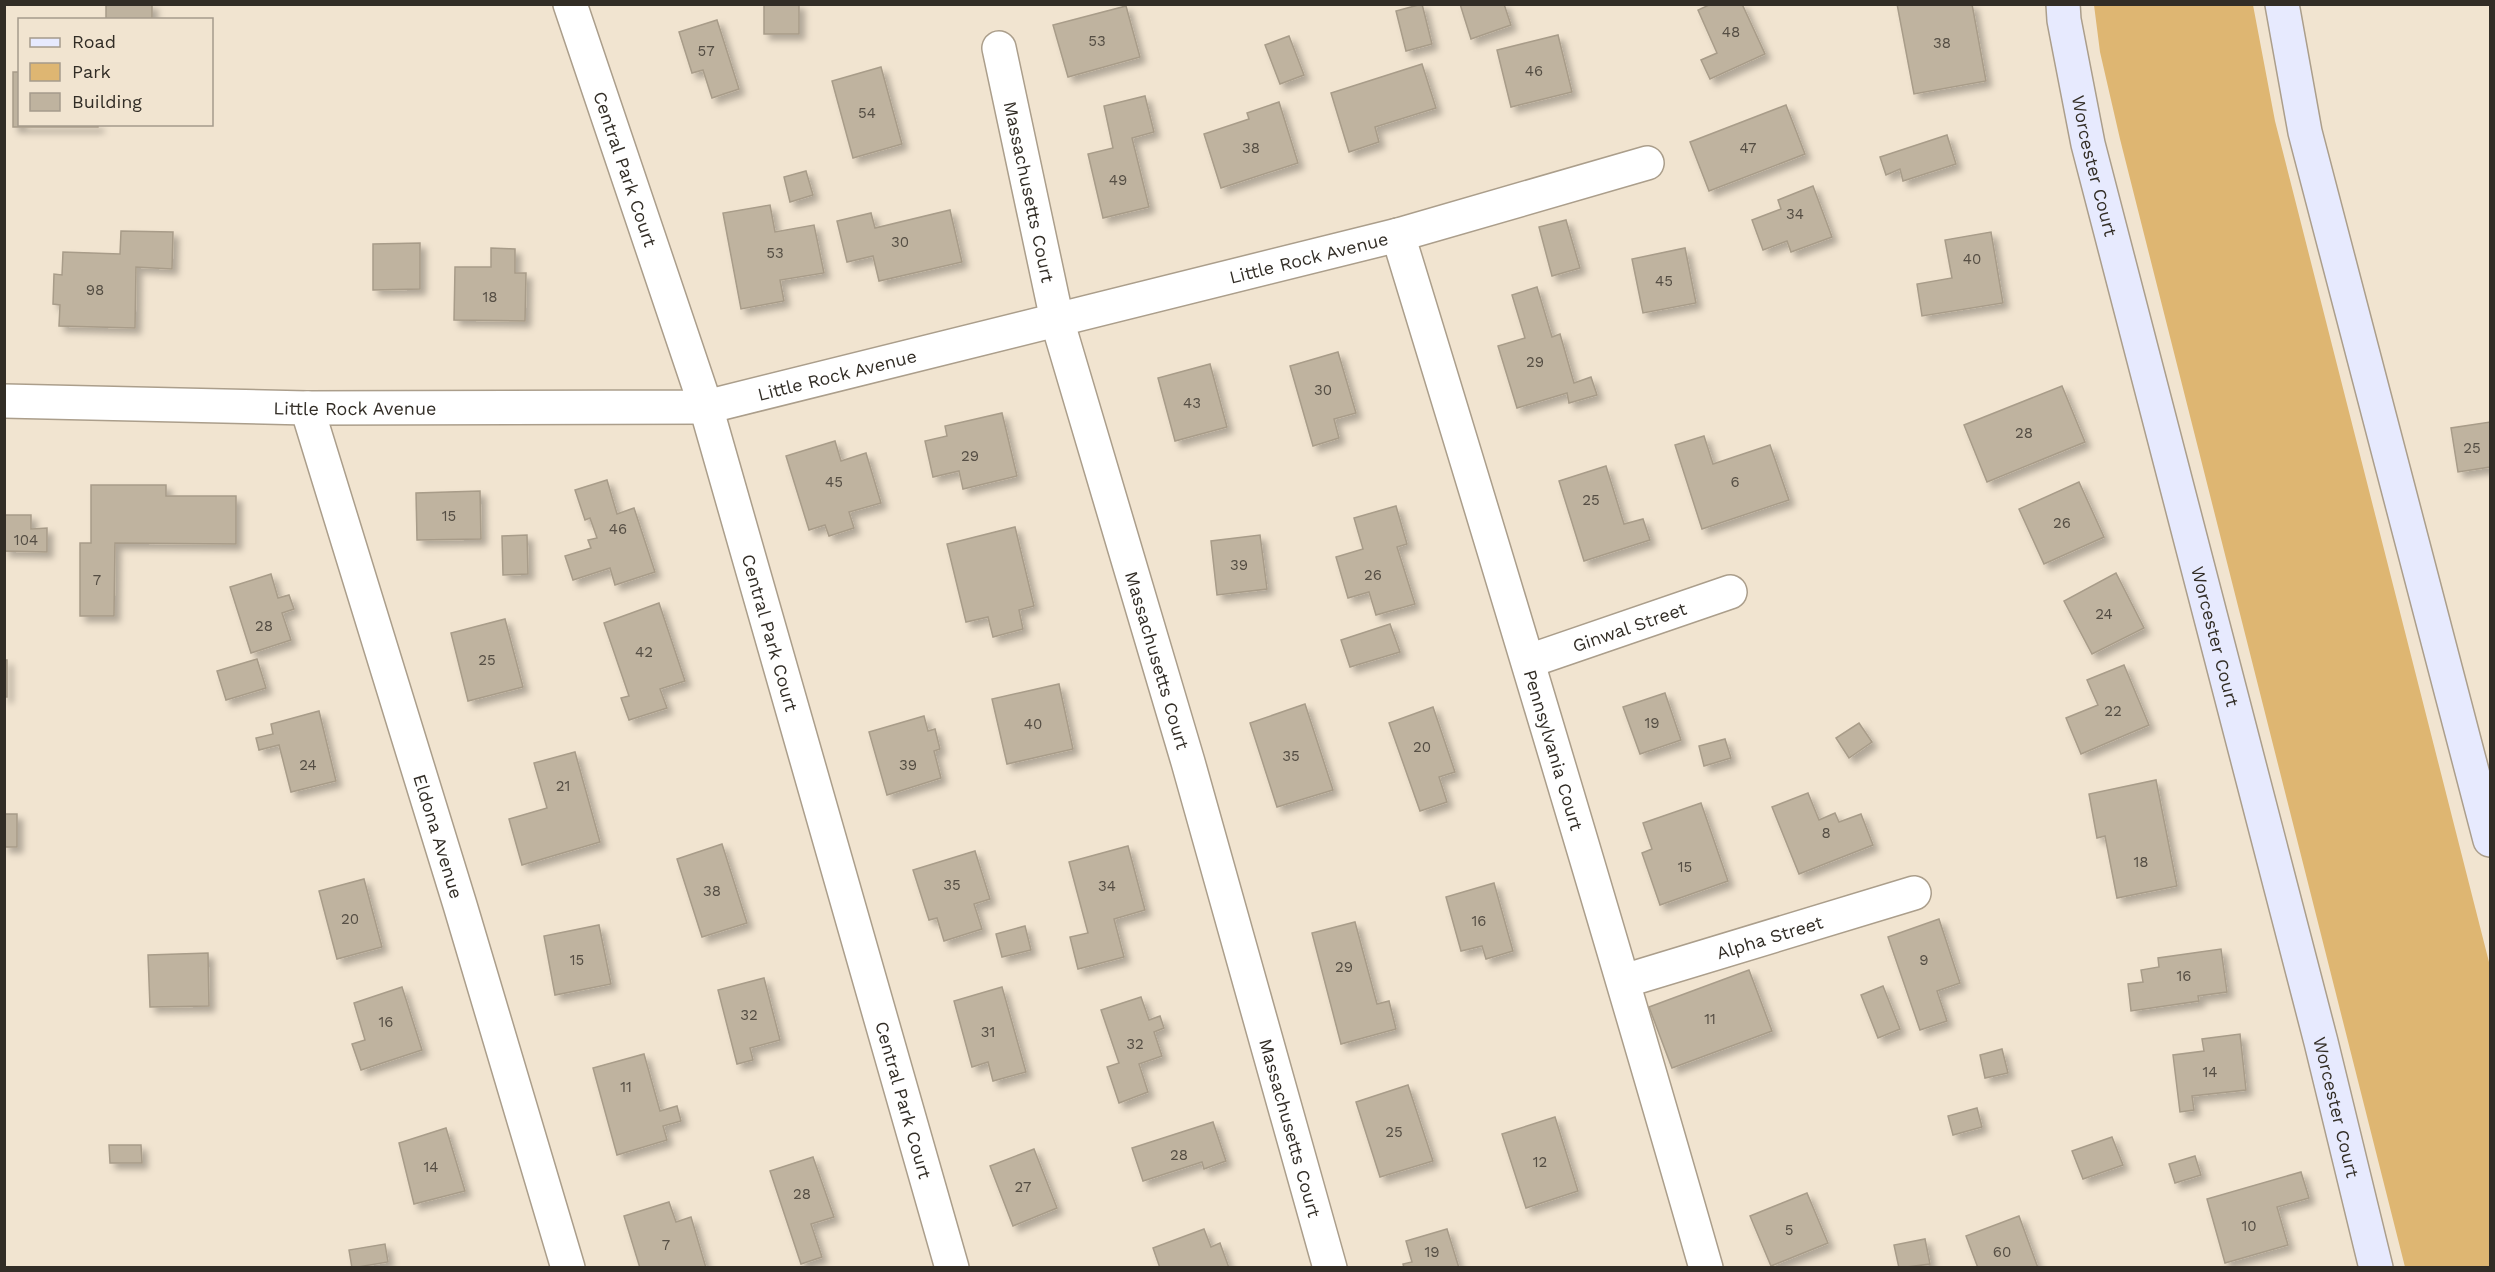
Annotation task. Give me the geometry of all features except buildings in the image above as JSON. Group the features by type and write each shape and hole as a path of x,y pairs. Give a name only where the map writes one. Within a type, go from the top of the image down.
{"street":[{"name":"Central Park Court","path":"570,4 706,406 952,1268"},
{"name":"Worcester Court","path":"2063,4 2064,20 2088,144 2321,1042 2376,1268"},
{"path":"2282,4 2305,132 2490,840"},
{"name":"Massachusetts Court","path":"999,48 1057,320 1188,762 1330,1268"},
{"name":"Little Rock Avenue","path":"4,401 307,408 706,406 1398,235 1647,164"},
{"name":"Pennsylvania Court","path":"1398,235 1529,661 1706,1268"},
{"name":"Eldona Avenue","path":"307,408 460,905 568,1268"},
{"name":"Ginwal Street","path":"1529,661 1730,592"},
{"name":"Alpha Street","path":"1624,981 1914,893"}],"green space":[{"path":"2094,5 2253,5 2275,121 2490,966 2490,1267 2405,1267 2120,139 2100,52"}]}
